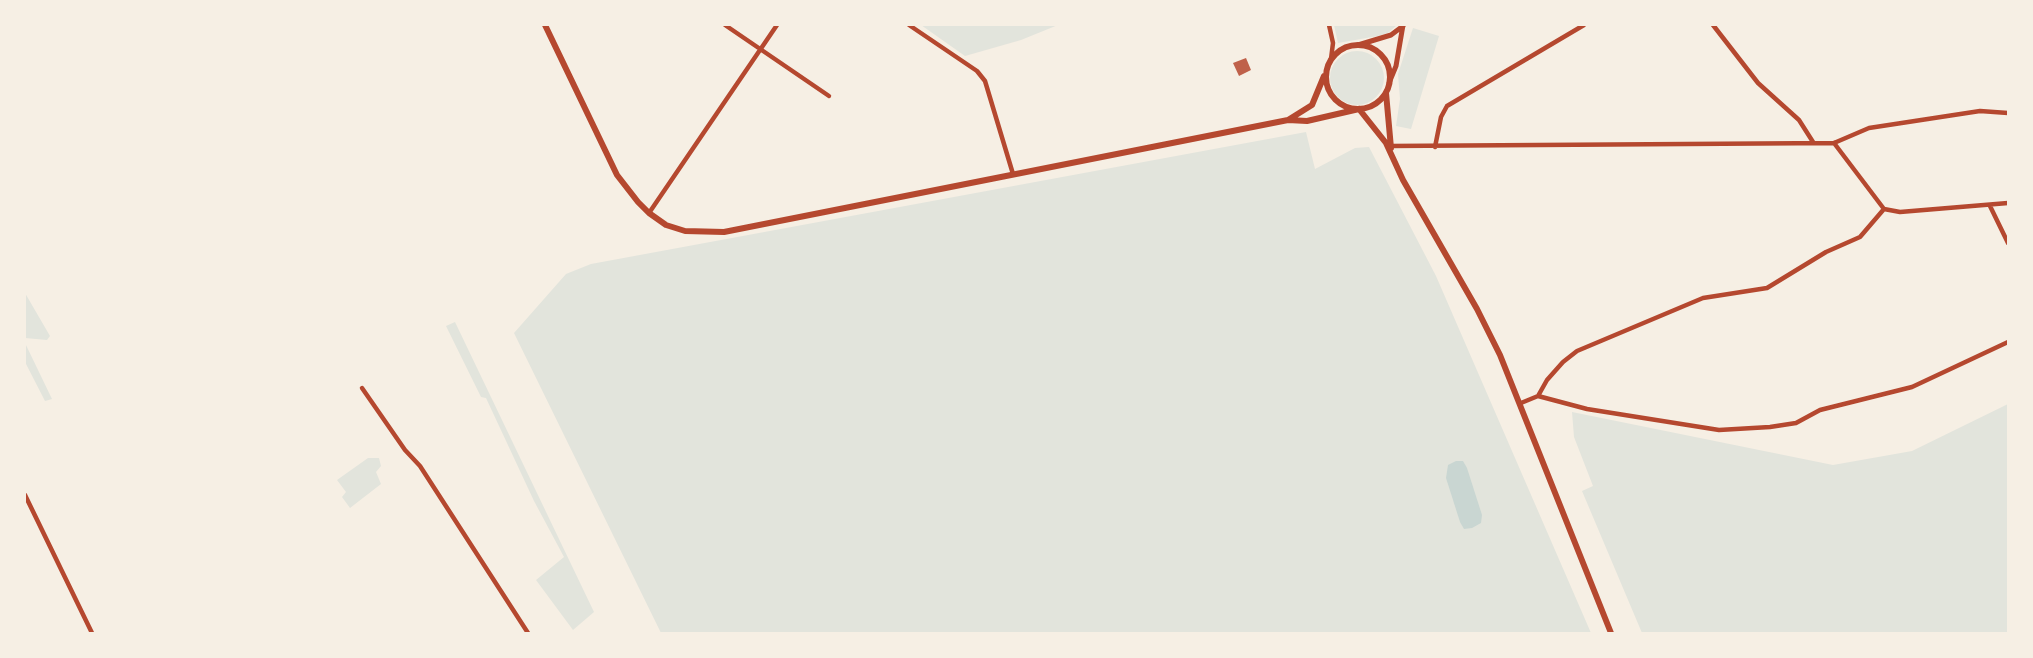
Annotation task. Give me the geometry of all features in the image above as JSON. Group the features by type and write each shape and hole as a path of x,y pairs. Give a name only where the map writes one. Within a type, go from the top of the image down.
{"main road":[{"path":"545,25 618,175 638,202 649,213 666,225 685,231 724,232 1288,120 1306,121 1375,105 1386,93"},
{"path":"1288,120 1312,104 1331,59 1348,47 1367,46 1382,57 1387,65 1389,83 1386,93 1390,146 1394,160"},
{"path":"1326,72 1326,82 1334,99 1350,108 1359,110 1377,131 1477,309 1521,403 1611,633"}],"street":[{"path":"725,25 829,96"},
{"path":"649,213 778,25"},
{"path":"909,25 977,71 985,81 1013,174"},
{"path":"1329,25 1333,43 1331,59"},
{"path":"1435,147 1441,117 1447,106 1584,25"},
{"path":"1714,25 1758,83 1799,120 1812,142"},
{"path":"1358,45 1391,35 1403,26"},
{"path":"1389,83 1401,48 1403,26"},
{"path":"1390,146 1834,142 1869,128 1980,111 2008,113"},
{"path":"1834,142 1884,209 1900,212 2008,203"},
{"path":"1990,206 2008,242"},
{"path":"1521,403 1538,396 1552,374 1577,351 1703,298 1766,288 1826,252 1860,237 1884,209"},
{"path":"1538,396 1587,409 1719,430 1770,427 1796,423 1820,410 1912,387 2008,342"},
{"path":"362,388 405,450 420,466 528,633"},
{"path":"25,495 92,633"}],"shaded area":[{"path":"921,25 1058,25 1021,40 965,56"},
{"path":"1334,25 1397,25 1388,33 1338,43"},
{"path":"1413,28 1439,36 1411,129 1396,126 1400,99 1398,74"},
{"path":"1357,51 1367,53 1376,59 1382,68 1384,78 1382,88 1376,97 1367,103 1357,105 1347,103 1338,97 1332,88 1330,78 1332,68 1338,59 1347,53"},
{"path":"1306,132 1315,169 1355,148 1369,147 1436,276 1591,633 661,633 514,333 566,274 591,264"},
{"path":"25,293 50,336 47,340 25,338"},
{"path":"455,322 594,612 573,630 536,580 564,557 534,501 486,398 481,397 446,326"},
{"path":"25,343 52,399 45,401 25,362"},
{"path":"2008,404 2008,633 1642,633 1582,491 1593,486 1574,437 1572,412 1833,465 1912,451"},
{"path":"368,458 379,458 381,466 376,472 381,484 350,508 342,497 346,492 337,480"},
{"path":"1456,461 1463,461 1467,468 1482,515 1481,523 1472,528 1464,529 1460,522 1446,478 1448,465"}],"building":[{"path":"1246,58 1251,70 1239,76 1233,63"}]}
